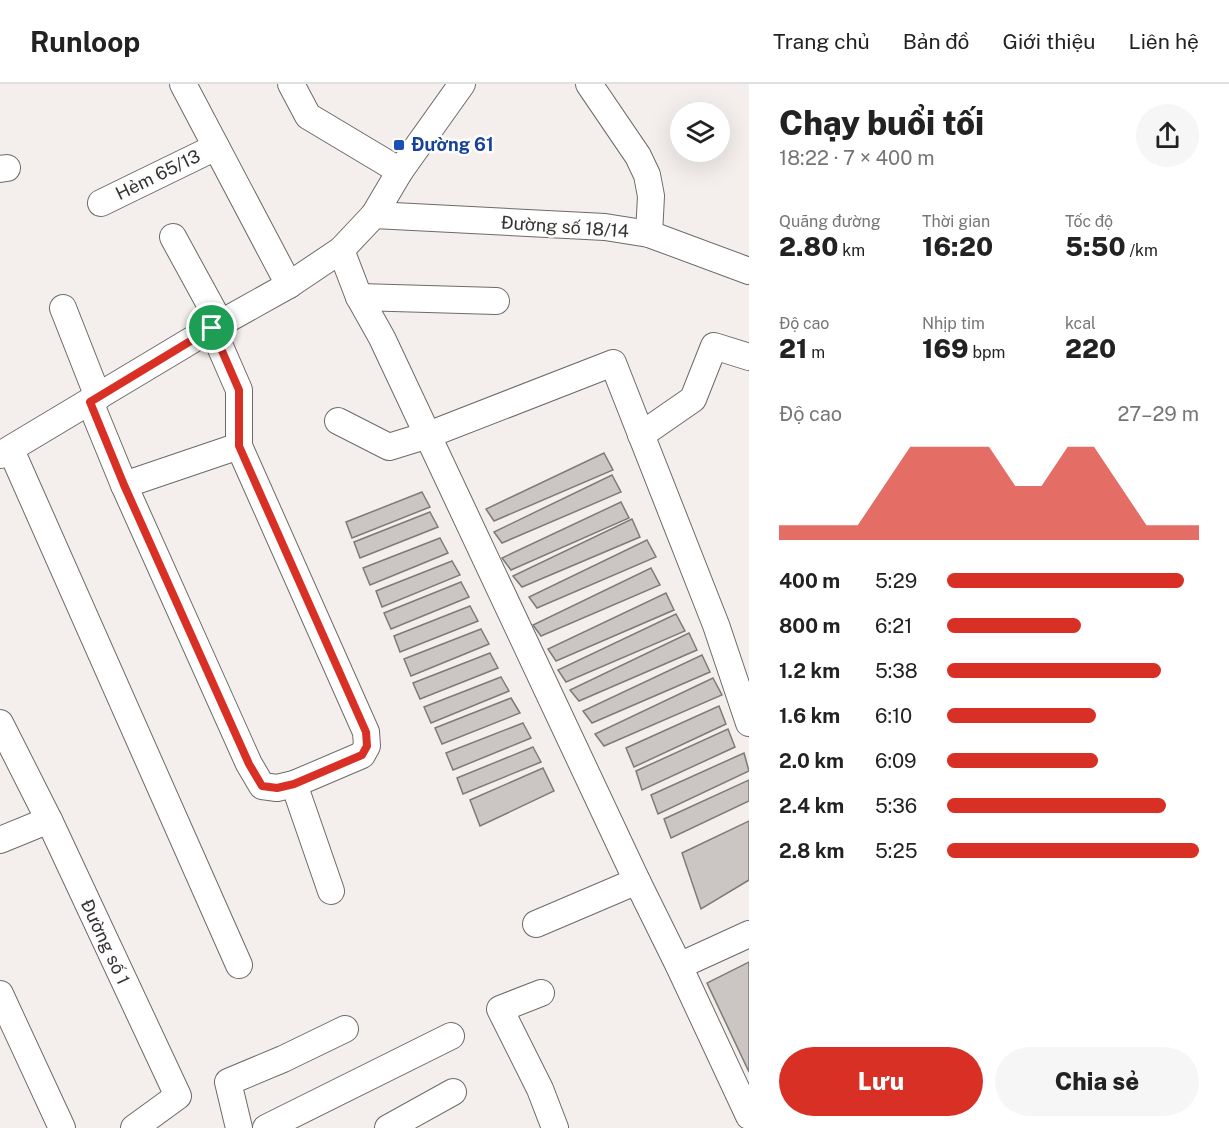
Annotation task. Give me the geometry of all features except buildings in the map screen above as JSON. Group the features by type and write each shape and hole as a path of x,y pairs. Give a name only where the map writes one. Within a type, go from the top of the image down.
{"street":[{"path":"183,84 289,285"},
{"path":"291,84 308,116 400,171"},
{"path":"239,965 5,452 216,325 289,285 341,250 374,215 400,171 462,84"},
{"path":"589,84 638,156 647,176 651,196 649,234"},
{"name":"Hẻm 65/13","path":"101,202 216,147"},
{"name":"Đường số 18/14","path":"374,215 605,227 649,234 749,271"},
{"path":"63,308 124,485 249,764 262,786 277,788 294,784 362,755 367,746 366,732 239,446 239,390 216,325 173,237"},
{"path":"341,250 359,297 382,338 749,1116"},
{"path":"359,297 496,301"},
{"path":"641,435 693,399 714,346 749,357"},
{"path":"338,421 389,447 428,435 613,363 716,625 749,723"},
{"path":"124,485 239,446"},
{"name":"Đường số 1","path":"4,731 49,820 178,1096 134,1128"},
{"path":"294,784 331,891"},
{"path":"0,840 49,820"},
{"path":"536,924 637,881"},
{"path":"679,966 749,934"},
{"path":"541,993 500,1009 540,1089 555,1128"},
{"path":"0,994 62,1128"},
{"path":"239,1128 228,1082 345,1029"},
{"path":"266,1128 451,1036"},
{"path":"388,1128 453,1092"}],"place":[{"name":"Đường 61","path":"399,145"}],"route":[{"path":"212,328 239,390 239,446 366,732 367,746 362,755 294,784 277,788 262,786 249,764 124,485 90,402 212,328"}]}
